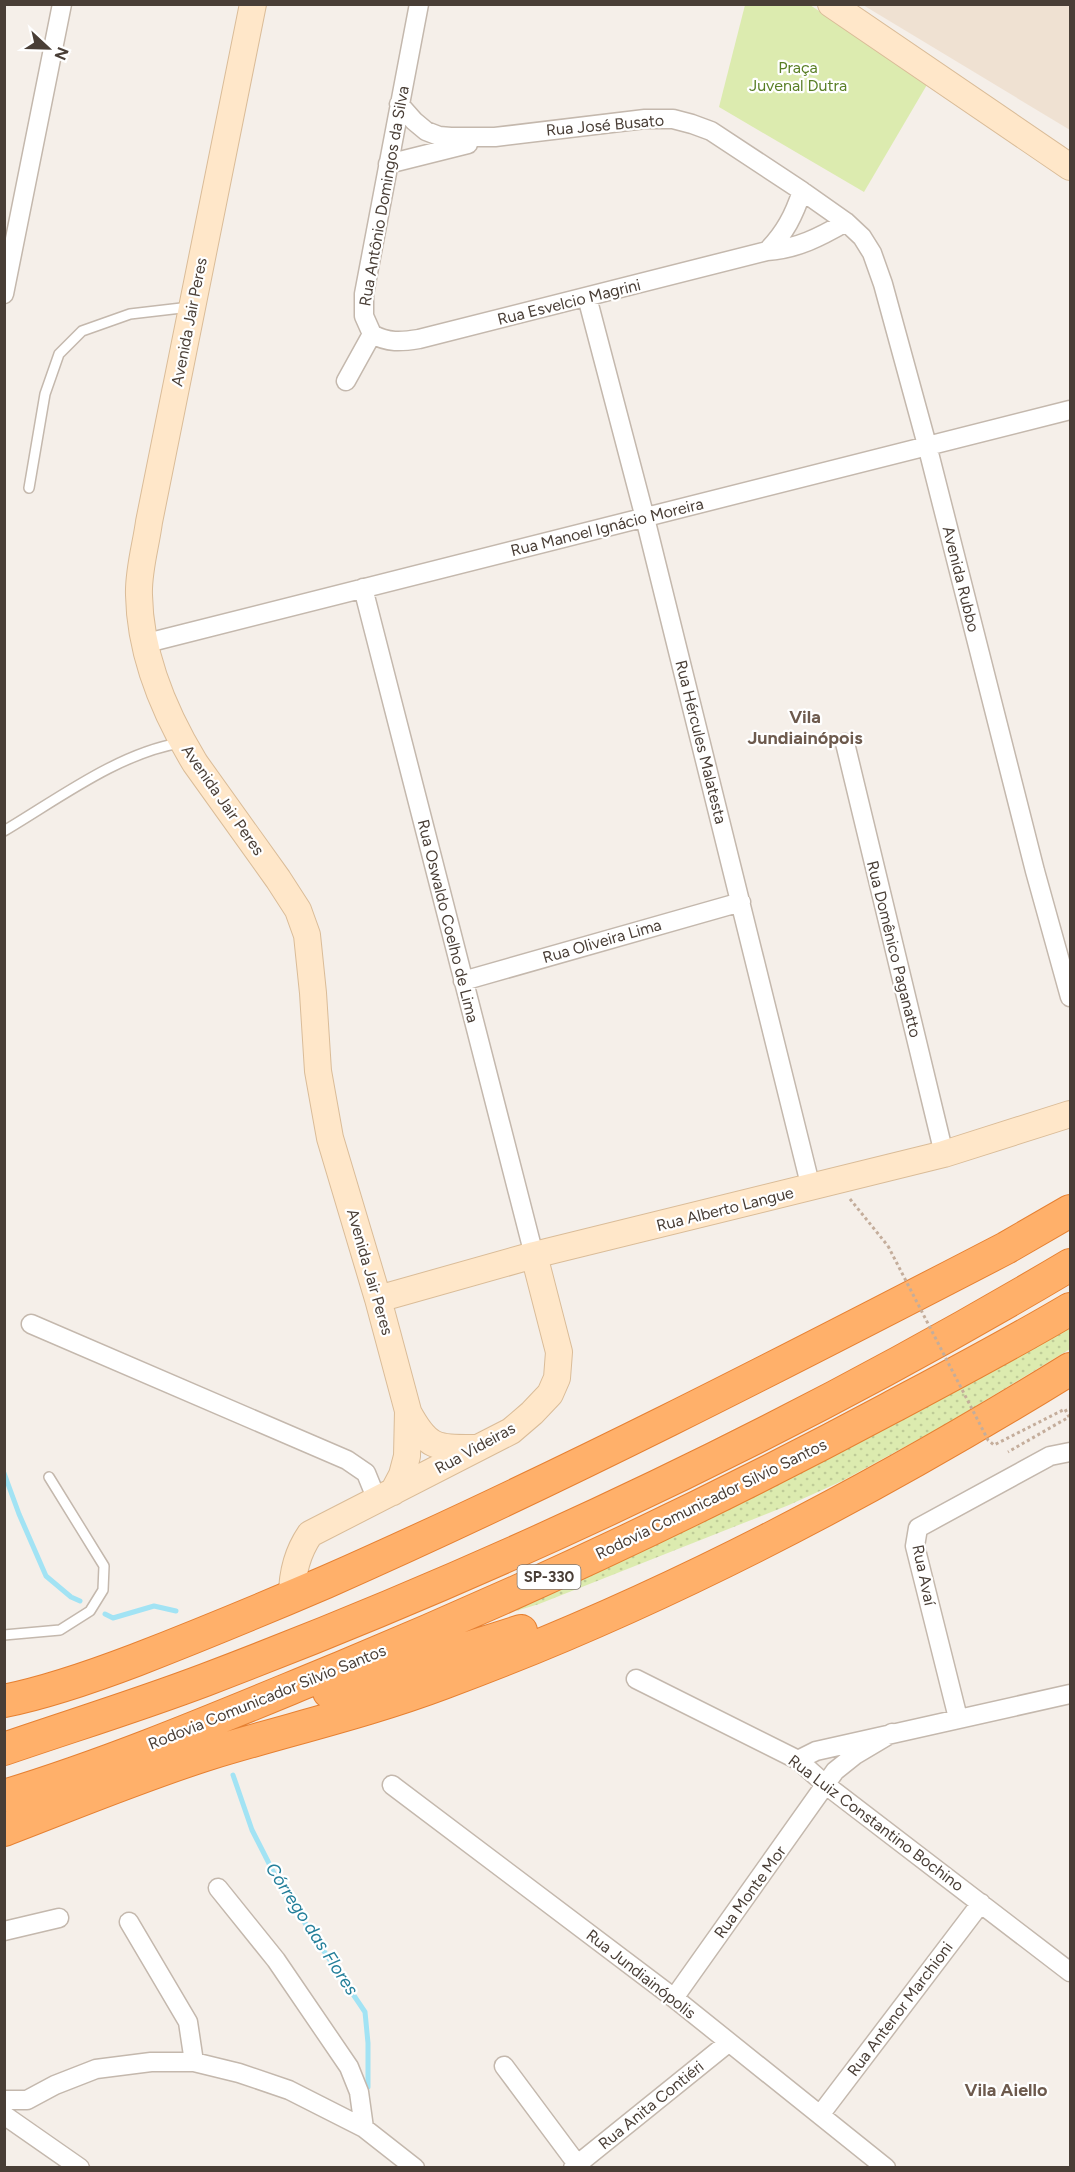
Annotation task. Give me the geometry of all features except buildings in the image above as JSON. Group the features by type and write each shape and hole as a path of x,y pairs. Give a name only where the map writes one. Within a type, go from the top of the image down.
{"highway":[{"path":"4,1701 26,1697 110,1670 178,1644 370,1562 608,1450 977,1263 1071,1211"},
{"name":"SP-330","path":"4,1749 203,1680 380,1610 566,1529 794,1418 1016,1298 1071,1265"},
{"name":"Rodovia Comunicador Silvio Santos","path":"4,1796 175,1736 391,1647 581,1563 794,1460 1071,1309"},
{"path":"4,1830 207,1754 321,1723 442,1684 614,1614 818,1515 999,1413 1071,1369"},
{"path":"175,1736 303,1700 495,1640 585,1609 752,1536 818,1515"},
{"path":"4,1718 57,1701 237,1634 279,1616 287,1607 292,1596"}],"street":[{"path":"4,294 62,4"},
{"name":"Avenida Jair Peres","path":"253,4 149,522 139,593 143,644 155,682 183,742 195,763 298,910 307,935 318,1071 330,1138 378,1299 408,1411 420,1434 431,1442 452,1448 481,1448"},
{"name":"Rua Antônio Domingos da Silva","path":"372,334 364,316 364,294 419,4"},
{"path":"831,4 1071,167"},
{"name":"Rua José Busato","path":"399,104 426,131 439,136 495,136 645,119 673,119 711,131 802,191"},
{"name":"Rua José Busato","path":"388,164 495,136"},
{"path":"767,251 781,237 793,217 802,191"},
{"name":"Avenida Rubbo","path":"802,191 846,222 862,237 872,253 883,284 927,444 1035,871 1071,997"},
{"name":"Rua Esvelcio Magrini","path":"372,334 382,340 398,342 419,339 767,251 785,250 811,242 846,222"},
{"name":"Rua Hércules Malatesta","path":"587,297 645,518 811,1188"},
{"path":"346,381 372,334"},
{"name":"Rua Manoel Ignácio Moreira","path":"143,644 645,518 927,444 1071,410"},
{"name":"Rua Oswaldo Coelho de Lima","path":"363,588 534,1255"},
{"name":"Rua Domênico Paganatto","path":"845,743 944,1154"},
{"name":"Rua Oliveira Lima","path":"463,981 741,902"},
{"name":"Rua Alberto Langue","path":"378,1299 534,1255 944,1154 1071,1114"},
{"name":"Rua Videiras","path":"385,1496 511,1431 550,1394 557,1378 559,1352 534,1255"},
{"path":"31,1324 348,1460 366,1473 385,1496 310,1534 302,1546 295,1566 292,1596"},
{"name":"Avenida Jair Peres","path":"385,1496 402,1474 407,1456 408,1411"},
{"name":"Rua Avaí","path":"958,1718 915,1546 918,1528 1050,1456 1071,1452"},
{"name":"Rua Luiz Constantino Bochino","path":"636,1679 798,1760 826,1785 1071,1972"},
{"path":"798,1760 816,1751 1071,1694"},
{"name":"Rua Monte Mor","path":"674,1998 835,1771 855,1755 892,1733"},
{"name":"Rua Jundiainópolis","path":"392,1785 674,1998 886,2168"},
{"path":"218,1888 276,1960 349,2067 359,2092 364,2128"},
{"name":"Rua Antenor Marchioni","path":"820,2115 981,1903"},
{"path":"4,1931 59,1918"},
{"path":"129,1922 188,2022 194,2062"},
{"name":"Rua Anita Contiéri","path":"575,2166 728,2043"},
{"path":"4,2100 27,2100 55,2085 96,2069 150,2062 194,2062 239,2073 290,2090 364,2128 415,2168"},
{"path":"504,2066 575,2166"},
{"path":"4,2115 80,2168"}],"lane":[{"path":"29,489 45,394 59,354 82,331 130,314 192,307"},
{"path":"4,831 103,772 164,746 183,742"},
{"path":"4,1635 60,1630 90,1611 103,1590 104,1566 49,1477"}],"path":[{"path":"835,1182 888,1246 988,1440 994,1445 1065,1409 1069,1418 1008,1452"}],"shaded area":[{"path":"863,5 1070,5 1070,130"}],"green space":[{"name":"Praça Juvenal Dutra","path":"745,5 810,5 928,83 864,192 719,107"},
{"path":"1070,1321 1070,1349 943,1426 842,1481 789,1505 516,1611 528,1598"}],"waterway":[{"name":"Córrego das Flores","path":"4,1473 46,1576 71,1597 80,1601"},
{"name":"Córrego das Flores","path":"105,1614 113,1618 154,1606 176,1611"},
{"name":"Córrego das Flores","path":"233,1775 252,1830 282,1889 365,2012 368,2087"}],"district":[{"name":"Vila Jundiainópois","path":"805,727"},
{"name":"Vila Aiello","path":"1006,2090"}]}
